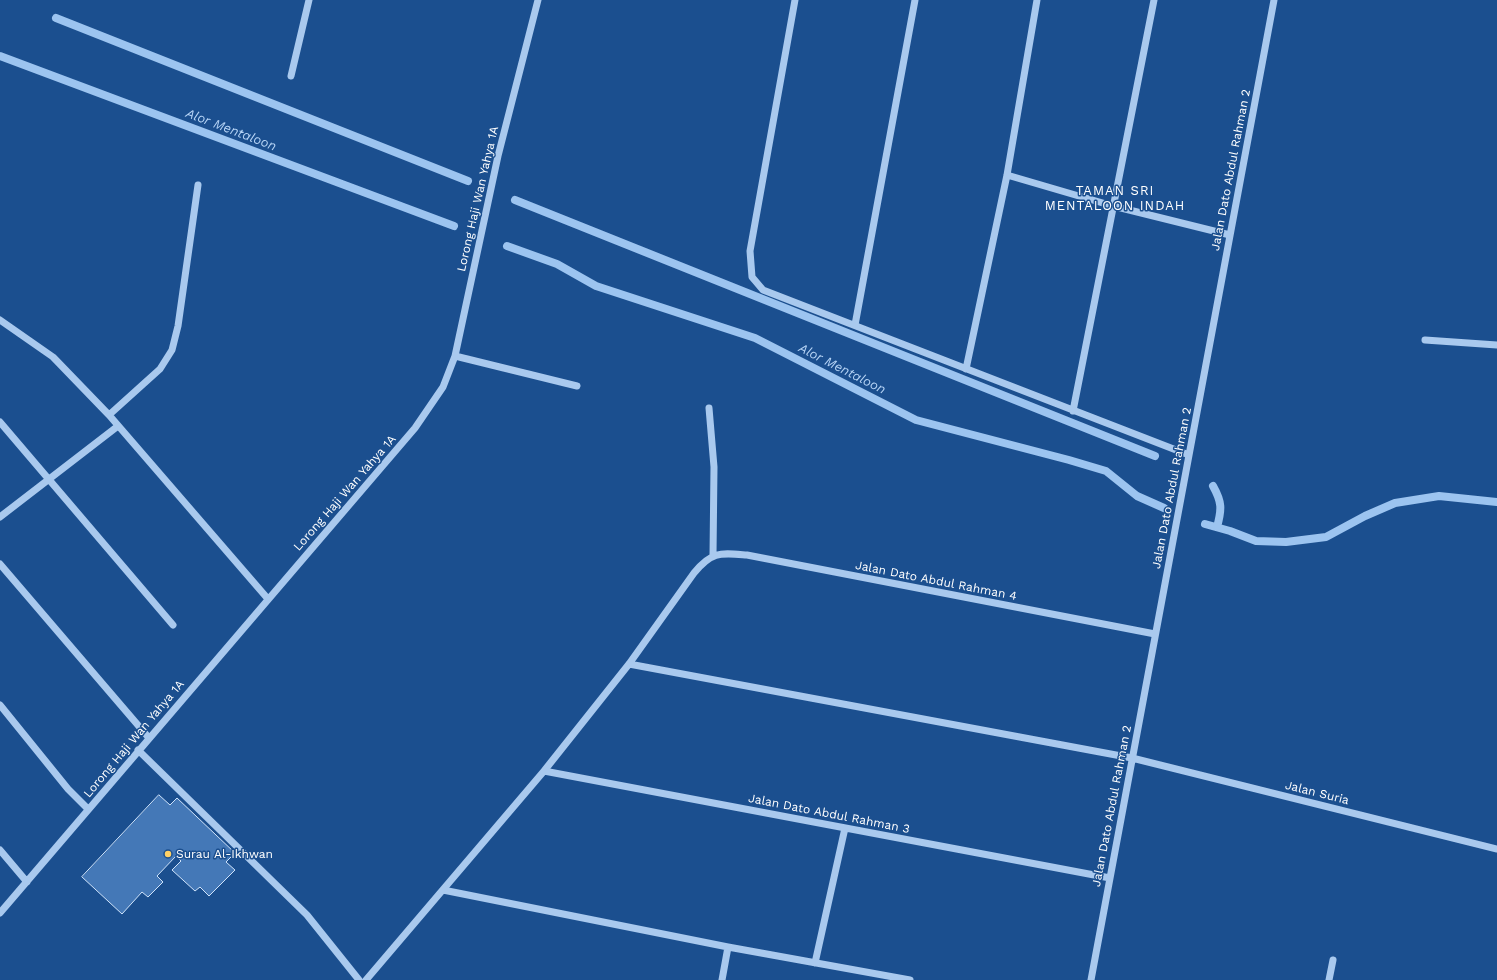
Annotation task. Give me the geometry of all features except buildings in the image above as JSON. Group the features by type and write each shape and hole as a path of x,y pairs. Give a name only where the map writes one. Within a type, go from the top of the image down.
{"street":[{"path":"291,76 309,0"},
{"name":"Lorong Haji Wan Yahya 1A","path":"0,913 148,738 415,428 443,386 454,356 498,156 538,0"},
{"path":"795,0 750,251 752,277 763,290 1189,456"},
{"path":"855,325 915,0"},
{"path":"966,369 1007,175 1037,0"},
{"path":"1073,411 1154,0"},
{"name":"Jalan Dato Abdul Rahman 2","path":"1091,980 1274,0"},
{"path":"1007,175 1114,206 1230,235"},
{"path":"109,415 160,369 172,350 178,326 198,185"},
{"path":"0,320 53,357 109,415 268,599"},
{"path":"1425,340 1497,345"},
{"path":"454,356 578,386"},
{"path":"366,980 544,771 629,664 694,574 703,563 713,556 714,467 709,408"},
{"path":"0,422 173,625"},
{"path":"0,517 118,426"},
{"name":"Jalan Dato Abdul Rahman 4","path":"713,556 726,554 747,555 1155,634"},
{"path":"0,564 148,738"},
{"name":"Jalan Suria","path":"629,664 1132,758 1497,849"},
{"path":"0,705 68,789 88,809"},
{"path":"138,750 307,915 358,980"},
{"name":"Jalan Dato Abdul Rahman 3","path":"544,771 1110,878"},
{"path":"815,963 845,828"},
{"path":"0,850 27,882"},
{"path":"443,890 728,947 910,980"},
{"path":"722,980 728,947"},
{"path":"1329,980 1333,960"}],"waterway":[{"path":"56,18 468,181"},
{"name":"Alor Mentaloon","path":"0,56 454,226"},
{"path":"515,200 1155,456"},
{"name":"Alor Mentaloon","path":"507,246 557,264 596,286 755,338 916,420 1106,471 1137,496 1164,508"},
{"path":"1213,486 1220,501 1220,515 1217,527"},
{"name":"Alor Mentaloon","path":"1205,524 1230,531 1256,541 1286,542 1326,537 1365,516 1395,503 1439,496 1497,502"}],"place":[{"name":"Surau Al-Ikhwan","path":"168,854"}],"district":[{"name":"TAMAN SRI MENTALOON INDAH","path":"1115,198"}]}
